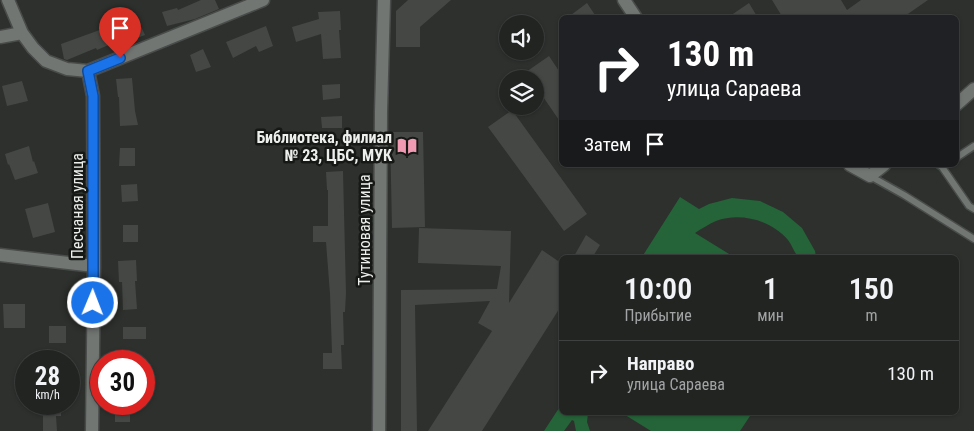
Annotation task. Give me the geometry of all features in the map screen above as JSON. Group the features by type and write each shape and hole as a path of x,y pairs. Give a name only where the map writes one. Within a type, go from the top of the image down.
{"street":[{"path":"8,0 22,34 46,61 67,70 88,71 263,0"},
{"name":"Тутиновая улица","path":"379,431 381,112 384,0"},
{"path":"624,0 634,15"},
{"path":"0,37 22,34"},
{"name":"Песчаная улица","path":"88,71 93,96 94,266 92,431"},
{"path":"959,102 974,89"},
{"path":"854,167 870,176 881,167"},
{"path":"0,255 94,266"}],"lane":[{"path":"959,156 974,146"},
{"path":"943,167 969,206 974,208"},
{"path":"870,176 974,239"}],"green space":[{"path":"680,197 699,209 709,204 732,198 760,201 783,212 802,228 816,255 797,255 788,240 773,227 755,220 735,217 716,221 695,233 731,255 643,255"},
{"path":"559,408 559,415 588,415 587,422 590,431 576,431 574,421 572,420 564,431 544,431"},
{"path":"625,415 751,415 740,431 651,431"}],"building":[{"path":"201,0 215,0 219,9 195,19 167,26 162,12 177,8 178,10"},
{"path":"408,0 451,0 420,27 420,47 396,47 396,11"},
{"path":"772,0 841,0 847,10 861,0 928,0 906,15 781,15"},
{"path":"587,3 595,15 571,15"},
{"path":"749,3 756,15 731,15"},
{"path":"340,11 341,58 323,59 321,34 296,42 292,27 319,19 318,12"},
{"path":"137,18 145,35 129,41 127,37 97,50 96,48 67,60 64,59 61,44 108,27 110,31"},
{"path":"266,26 273,46 259,52 256,46 233,58 226,42"},
{"path":"203,49 211,67 196,72 190,55"},
{"path":"549,56 559,71 559,120 544,98 544,70 529,70"},
{"path":"132,78 138,125 120,126 116,79"},
{"path":"22,81 28,101 7,106 2,86"},
{"path":"340,84 340,98 323,100 322,85"},
{"path":"505,115 516,115 587,214 564,231 488,127"},
{"path":"342,116 342,128 322,128 321,117"},
{"path":"390,132 423,132 425,227 392,228"},
{"path":"29,146 38,173 15,180 5,154"},
{"path":"120,148 135,148 135,166 119,166"},
{"path":"343,171 346,293 345,312 343,312 344,345 341,345 342,369 323,369 323,353 332,353 330,294 326,242 313,242 313,226 328,226 326,172"},
{"path":"137,184 138,201 122,202 121,185"},
{"path":"48,203 55,232 33,238 25,209"},
{"path":"123,225 138,225 138,242 123,242"},
{"path":"419,228 511,231 509,303 542,250 559,262 559,309 482,431 428,431 492,331 478,323 490,301 415,305 417,431 401,431 401,290 497,289 501,266 418,263"},
{"path":"586,235 600,245 594,255 575,255"},
{"path":"136,260 137,309 123,310 122,282 119,282 118,261"},
{"path":"3,304 25,304 25,328 4,328"},
{"path":"49,326 66,326 66,343 49,343"},
{"path":"123,327 146,327 146,339 123,339"},
{"path":"43,415 61,415 56,416 57,431 43,431"},
{"path":"115,415 130,415 130,422 115,422"}],"place":[{"name":"Библиотека, филиал № 23, ЦБС, МУК","path":"407,146"}],"route":[{"path":"93,303 93,96 88,71 120,58"}]}
